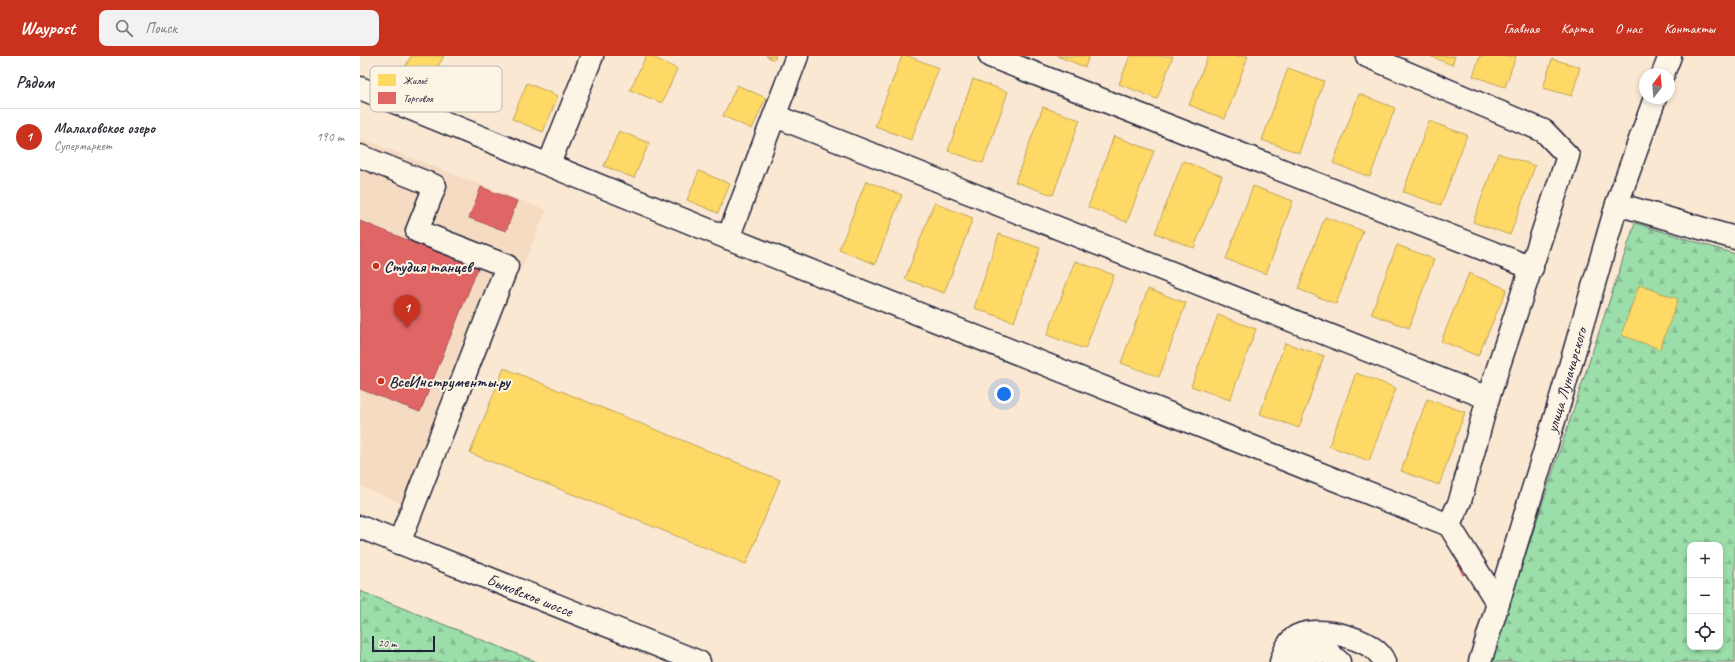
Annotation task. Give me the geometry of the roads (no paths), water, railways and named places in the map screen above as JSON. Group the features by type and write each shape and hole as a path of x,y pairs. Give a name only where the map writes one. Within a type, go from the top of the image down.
{"street":[{"path":"549,164 592,56"},
{"path":"728,238 797,56"},
{"path":"990,56 1532,268"},
{"path":"1367,56 1544,131 1568,156 1488,398 1460,501 1449,525"},
{"path":"1665,68 1670,56"},
{"path":"360,88 370,92"},
{"name":"улица Луначарского","path":"1480,662 1560,401 1617,204 1653,104"},
{"path":"420,112 728,238 1449,525 1498,604"},
{"path":"775,116 1488,398"},
{"path":"360,156 435,186 417,231 507,266 399,543"},
{"path":"1617,204 1735,238"},
{"name":"Быковское шоссе","path":"360,527 699,662"},
{"path":"1281,662 1288,645 1295,638 1307,632 1324,632 1358,640 1372,647 1383,656 1384,662"},
{"path":"1295,662 1311,651 1334,657 1351,652 1362,658 1364,662"}],"place":[{"name":"Студия танцев","path":"376,266"},
{"name":"Малаховское озеро","path":"407,328"},
{"name":"ВсеИнструменты.ру","path":"381,381"}]}
